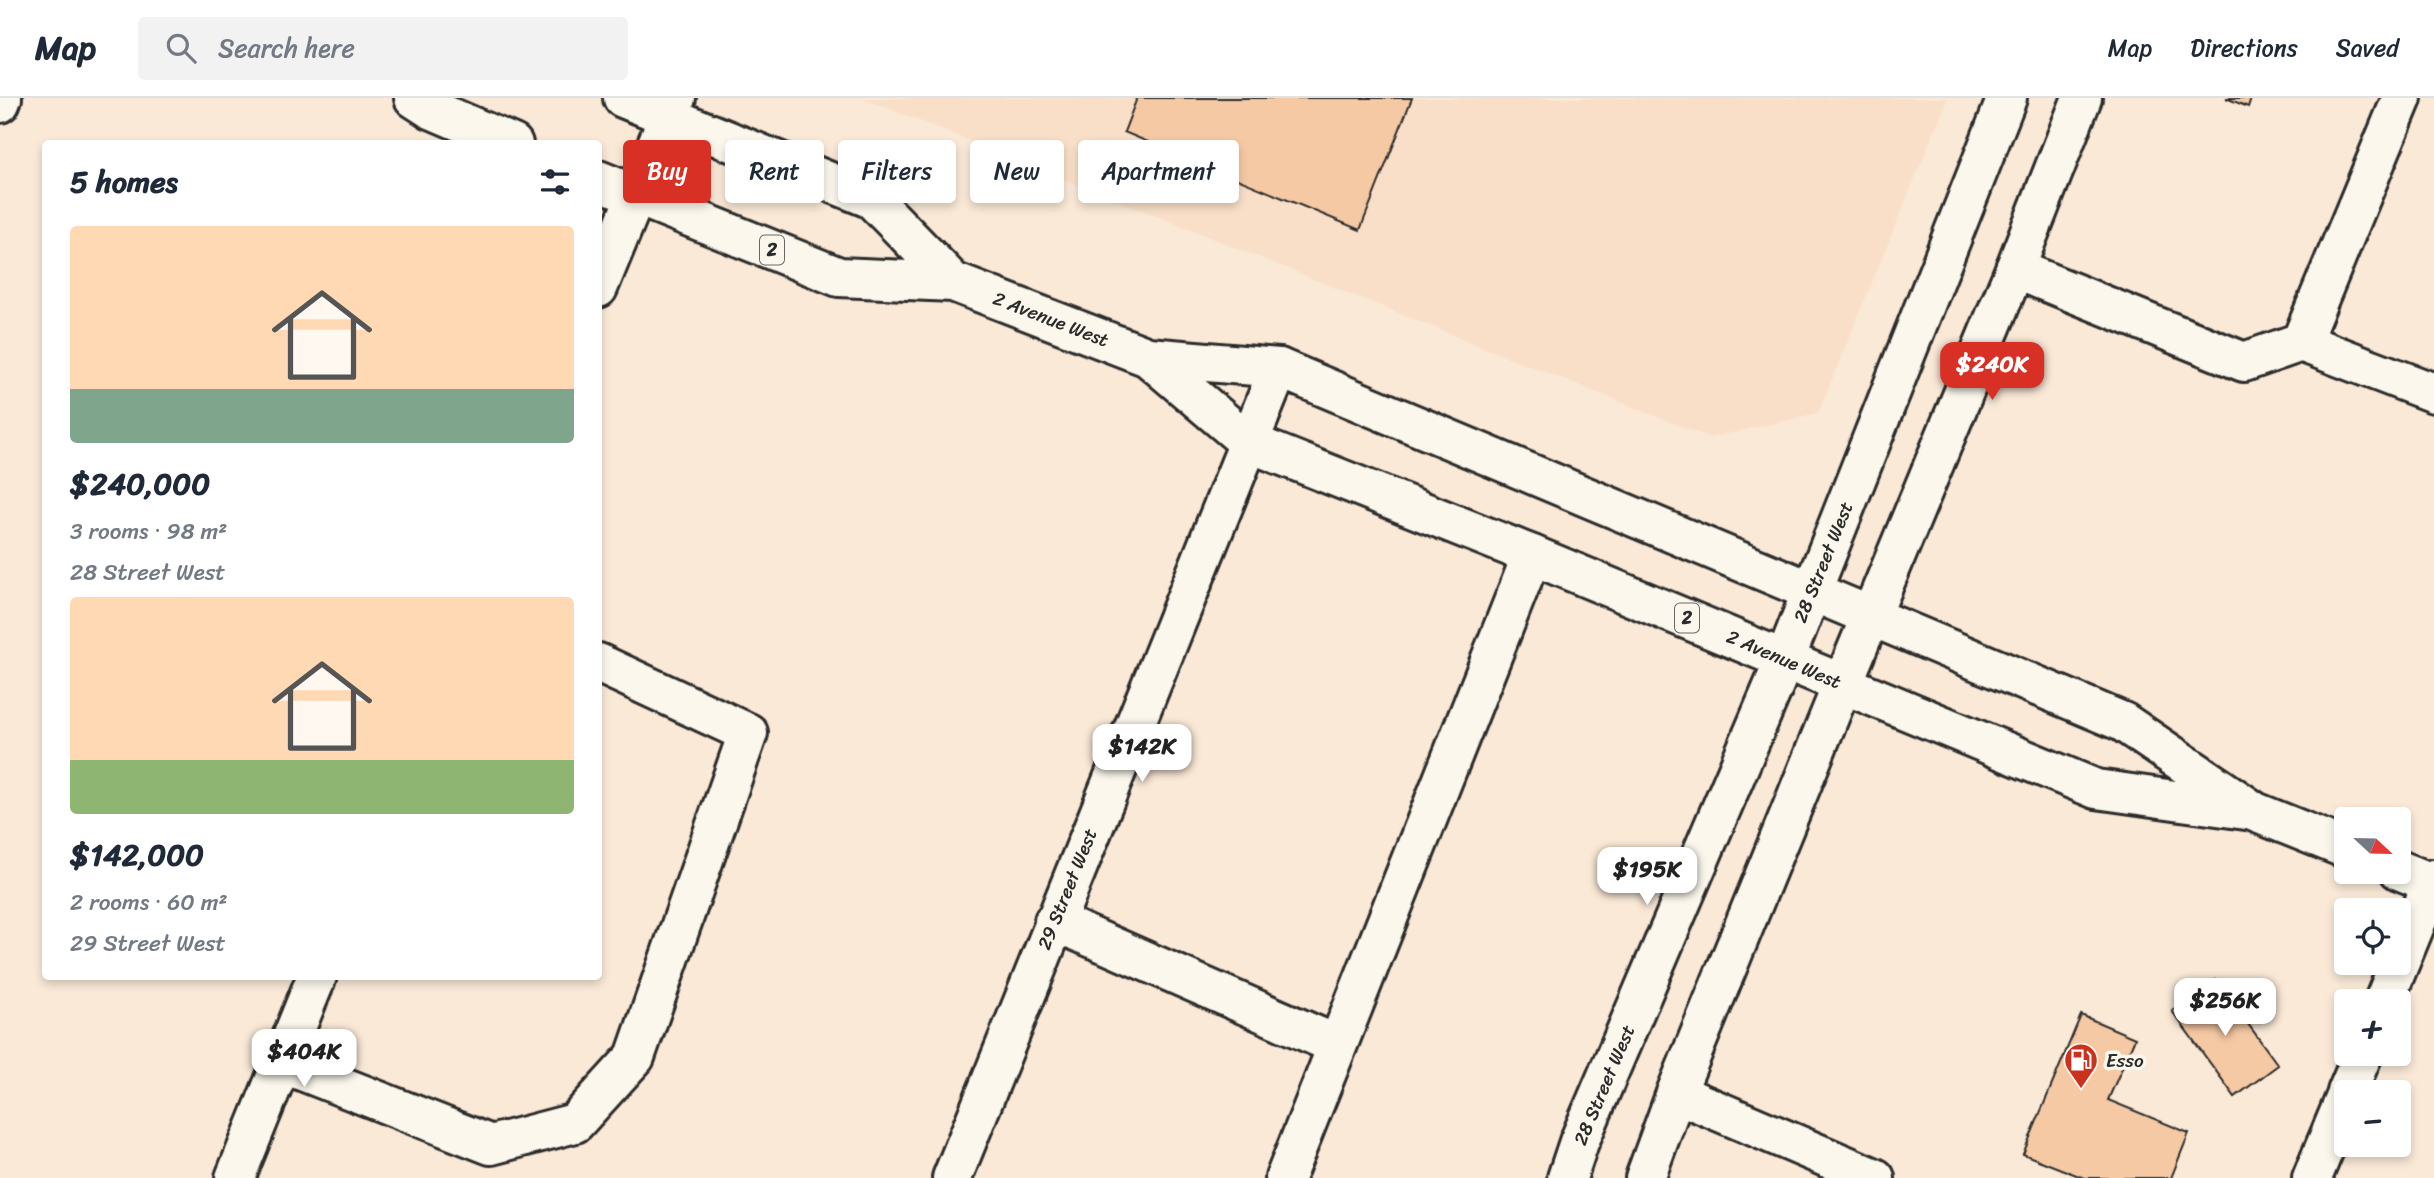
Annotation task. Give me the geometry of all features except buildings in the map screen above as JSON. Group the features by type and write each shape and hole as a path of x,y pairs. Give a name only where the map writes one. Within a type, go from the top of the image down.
{"main road":[{"path":"0,103 2,98"},
{"path":"414,98 431,109 504,140"},
{"name":"2 Avenue West","path":"623,98 672,107 872,199 953,282"},
{"name":"28 Street West","path":"1567,1178 1579,1142 1785,659 2007,98"},
{"path":"1645,1178 1676,1093 2015,269 2082,98"},
{"path":"2301,342 2402,98"},
{"path":"658,140 672,107"},
{"name":"2 Avenue West","path":"602,182 623,190"},
{"path":"602,278 633,203"},
{"name":"2 Avenue West","path":"656,203 839,277 953,282 1148,357 1279,368 2123,722 2255,812 2334,844"},
{"path":"2015,269 2244,362 2301,342 2434,393"},
{"name":"2 Avenue West","path":"1148,357 1248,442 1532,555 2096,789 2255,812"},
{"name":"29 Street West","path":"952,1178 1279,368"},
{"path":"1285,1178 1532,555"},
{"path":"282,1063 491,1145 575,1123 635,1057 748,733 602,665"},
{"path":"2389,989 2425,879"},
{"path":"1054,921 1337,1045"},
{"path":"235,1178 315,980"},
{"path":"1676,1093 1875,1178"},
{"path":"2312,1178 2334,1125"}],"shaded area":[{"path":"862,98 1948,98 1818,413 1710,438 1124,203 1239,203 1239,140 1078,140 1078,185 1064,179 1064,140 970,141"}],"place":[{"name":"Esso","path":"2081,1090"}]}
